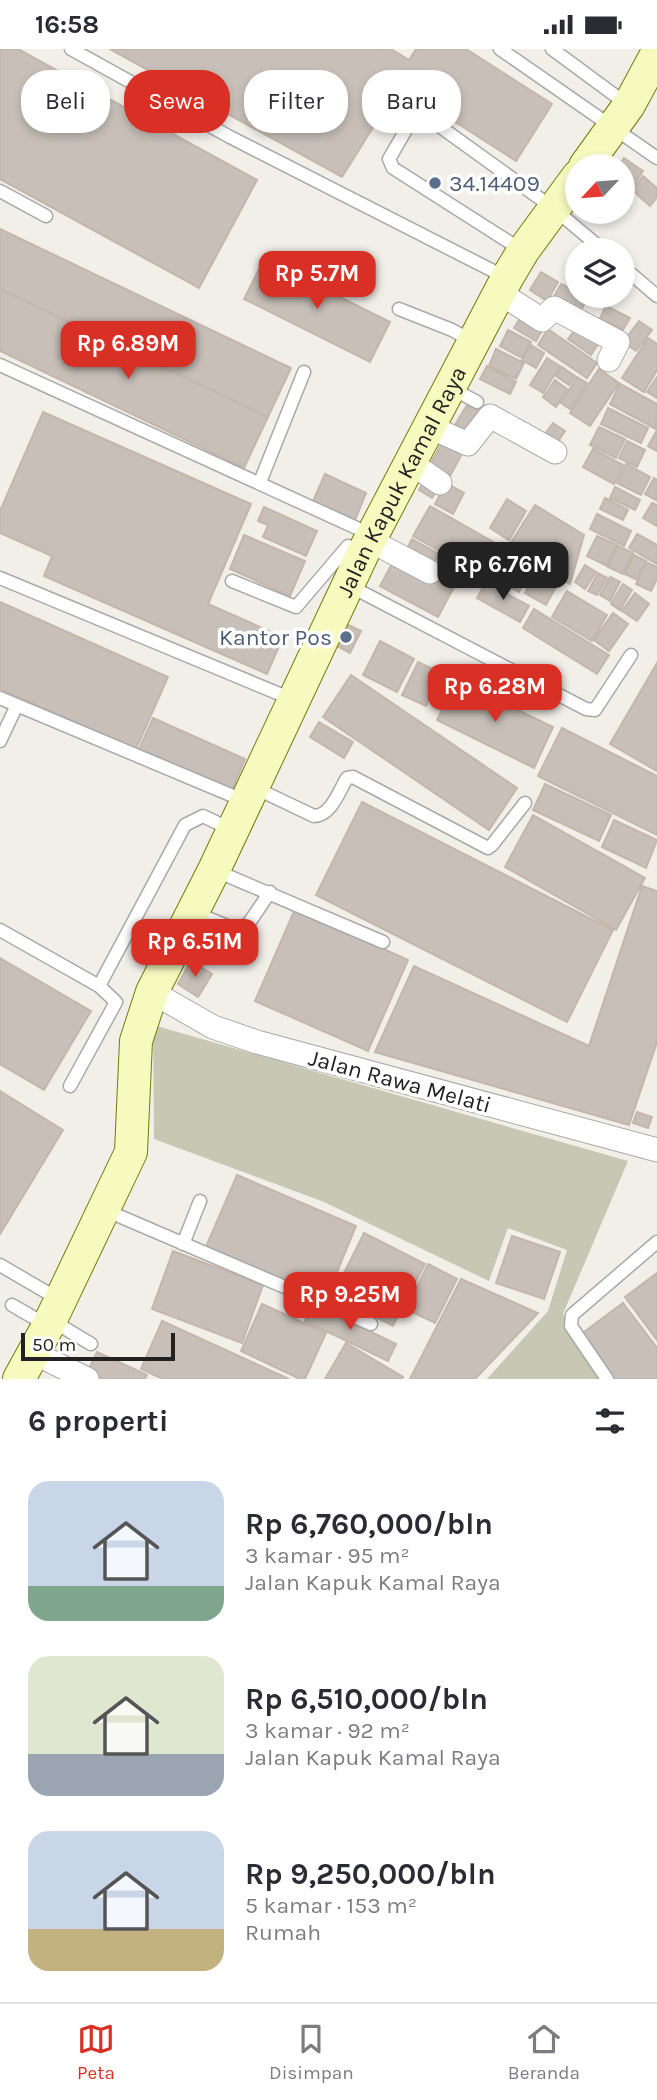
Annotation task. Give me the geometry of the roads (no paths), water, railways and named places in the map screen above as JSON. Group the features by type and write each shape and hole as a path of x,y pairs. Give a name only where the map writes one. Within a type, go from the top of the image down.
{"main road":[{"path":"594,154 622,116 657,53"},
{"name":"Jalan Kapuk Kamal Raya","path":"42,1336 131,1152 136,1041 152,992 214,870 369,543 430,427 463,395 474,342 503,286 523,251 565,222"}],"street":[{"path":"503,286 542,320 554,308 618,342 609,360"},
{"path":"430,427 468,444 490,416 555,452"},
{"path":"411,463 440,483"},
{"path":"369,543 430,572"},
{"name":"Jalan Rawa Melati","path":"152,992 213,1027 257,1042 657,1150"},
{"path":"42,1336 87,1379"}],"lane":[{"path":"71,49 503,286"},
{"path":"500,49 622,116"},
{"path":"552,49 622,116 657,158"},
{"path":"523,251 393,168 389,159 414,116 424,115 565,218"},
{"path":"0,191 46,216"},
{"path":"573,224 589,238"},
{"path":"635,277 657,296"},
{"path":"399,309 452,330 474,342"},
{"path":"0,365 260,482 369,543"},
{"path":"260,482 303,372"},
{"path":"232,581 296,607 348,546 369,543"},
{"path":"0,578 294,701"},
{"path":"348,585 586,709 595,710 631,655"},
{"path":"0,698 249,794 275,799 314,816 327,813 347,778 353,777 488,848 525,803"},
{"path":"0,741 17,705"},
{"path":"99,986 185,825 203,816 232,830"},
{"path":"214,870 383,942"},
{"path":"192,912 237,930 249,923 270,892"},
{"path":"0,930 99,986 116,1002 71,1086"},
{"path":"183,1244 200,1201"},
{"path":"105,1210 371,1324"},
{"path":"607,1379 571,1326 572,1315 657,1242"},
{"path":"0,1265 42,1336"},
{"path":"12,1305 42,1336 91,1344"}],"place":[{"name":"34.14409","path":"435,183"},
{"name":"Kantor Pos","path":"346,637"}]}
